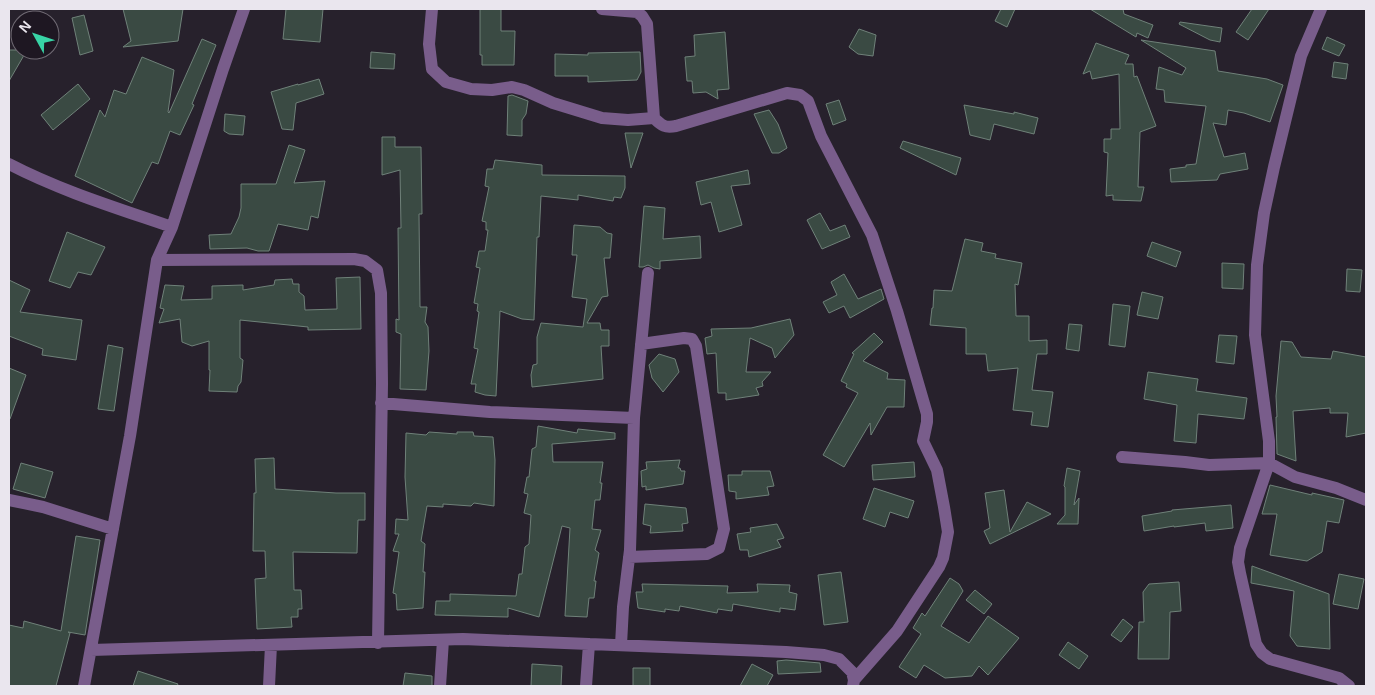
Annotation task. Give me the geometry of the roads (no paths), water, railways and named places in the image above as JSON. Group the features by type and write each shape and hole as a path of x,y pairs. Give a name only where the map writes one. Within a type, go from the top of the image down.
{"street":[{"path":"84,686 130,436 157,260 172,227 244,9"},
{"path":"432,9 429,44 432,69 446,82 471,89 492,90 512,87 524,90 553,103 602,118 628,120 654,118"},
{"path":"602,9 637,12 648,24 654,118 662,126 667,128 787,93 800,95 808,101 821,136 872,235 897,311 927,414 923,441 937,470 948,532 947,546 939,567 897,631 854,683"},
{"path":"1321,9 1301,56 1264,213 1257,265 1255,334 1269,441 1269,463 1240,548 1238,562 1256,644 1262,653 1270,659 1339,678 1349,686"},
{"path":"9,165 83,196 172,227"},
{"path":"157,260 354,259 365,262 377,270 381,294 378,642"},
{"path":"621,646 622,607 629,558 634,418 648,273"},
{"path":"629,558 707,554 720,548 724,529 696,346 692,339 684,338 642,344"},
{"path":"381,403 490,412 634,418"},
{"path":"1122,457 1208,465 1269,463 1295,477 1336,488 1366,500"},
{"path":"9,500 43,507 113,528"},
{"path":"440,686 443,640"},
{"path":"91,650 463,640 786,652 824,655 839,659 852,672 854,683"},
{"path":"586,686 589,644"},
{"path":"269,686 271,645"},
{"path":"845,665 869,664"}]}
